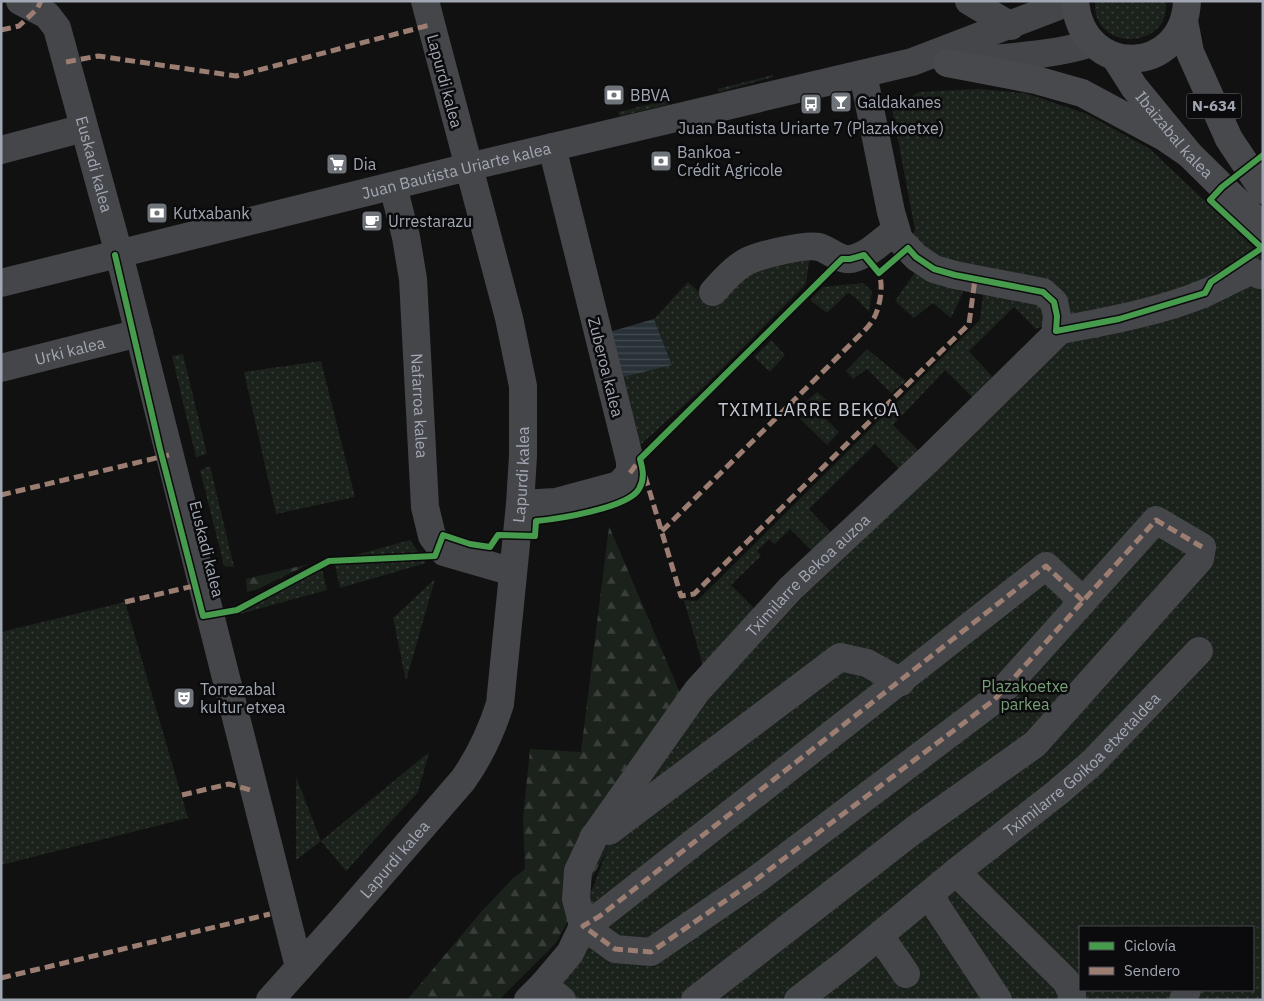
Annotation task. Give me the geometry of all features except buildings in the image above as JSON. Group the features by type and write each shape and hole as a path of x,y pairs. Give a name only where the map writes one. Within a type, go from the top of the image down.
{"highway":[{"name":"N-634","path":"1075,1 1077,16 1082,30 1092,43 1102,51 1115,57 1132,59 1149,56 1164,48 1176,36 1187,7"},
{"name":"N-634","path":"1187,7 1190,52 1229,139 1263,190"},
{"name":"Ibaizabal kalea","path":"1115,57 1134,87 1189,154 1263,227"},
{"path":"946,63 1036,80 1082,93 1164,137 1189,154"}],"street":[{"name":"Lapurdi kalea","path":"270,1000 456,787 476,761 492,729 500,704 520,504 523,456 523,386 509,318 425,1"},
{"path":"969,1 1011,26"},
{"path":"912,62 1011,26 1072,1"},
{"name":"Euskadi kalea","path":"28,5 47,15 57,28 119,254 299,968"},
{"path":"912,62 946,63 1048,53 1092,43"},
{"name":"Juan Bautista Uriarte kalea","path":"1,283 468,167 912,62"},
{"path":"863,74 891,212 899,239 916,257 934,269 956,276 1043,292 1054,302 1057,316 1056,331 1119,319 1168,305 1204,293 1250,271 1260,275"},
{"path":"1,150 84,128"},
{"name":"Zuberoa kalea","path":"520,504 556,502 619,485 630,473 630,461 552,147"},
{"name":"Nafarroa kalea","path":"393,186 406,237 413,279 425,506 432,536 444,552 513,572"},
{"path":"712,292 742,264 754,258 804,246 820,248 842,259 850,259 864,255 896,230"},
{"name":"Tximilarre Bekoa auzoa","path":"583,926 576,899 578,871 590,845 697,691 790,589 939,450 1055,336 1056,331"},
{"name":"Urki kalea","path":"1,368 139,333"},
{"path":"583,926 616,948 651,952 758,879 994,700 1156,520 1202,547 1200,559 1035,744 914,830 695,1000"},
{"path":"544,995 583,926 600,916 901,682 1046,566 1083,601"},
{"name":"Tximilarre Goikoa etxetaldea","path":"799,999 880,936 1093,762 1199,651"},
{"name":"Tximilarre Bekoa auzoa","path":"590,845 840,656 867,663 901,682"},
{"path":"956,872 1066,981 1072,993 1072,1000"},
{"path":"929,895 998,1000"},
{"path":"880,936 906,974"}],"green space":[{"path":"1095,1 1166,1 1164,17 1156,29 1145,36 1131,39 1117,37 1105,30 1097,18"},
{"path":"773,75 773,77 719,92 717,89"},
{"name":"Plazakoetxe parkea","path":"979,89 1025,93 1087,114 1150,149 1263,256 1263,995 1259,1000 520,1000 575,942 587,903 632,784 707,680 684,600 697,601 980,320 983,294 1036,301 1049,318 1047,324 1036,329 1014,307 969,351 996,381 1055,335 1054,302 955,275 909,244 915,230 892,108 919,92","holes":["945,370 982,407 928,460 893,425","875,444 908,478 840,542 809,509","790,529 812,551 754,608 731,585 761,556 757,551 769,539 775,544"]},
{"path":"668,100 670,104 620,116 618,112"},
{"path":"810,254 806,284 702,389 638,447 620,378 672,365 654,319 688,282 714,306 759,261"},
{"path":"918,268 963,292 951,318 933,303 914,318 895,301"},
{"path":"863,283 872,291 869,312 855,297 848,293 827,313 810,300 823,287"},
{"path":"771,340 785,355 770,372 754,357"},
{"path":"867,349 906,381 891,393 867,369 853,379 846,371"},
{"path":"183,354 207,454 196,457 172,356"},
{"path":"321,361 355,497 276,514 244,372"},
{"path":"817,392 830,403 820,413 839,432 827,445 794,413"},
{"path":"210,466 234,567 224,566 200,470"},
{"path":"609,526 686,707 556,943 499,1000 407,1000 481,912 512,879 525,869 523,818 530,749 581,752"},
{"path":"410,540 426,563 340,588 334,561"},
{"path":"309,564 258,589 247,592 246,579"},
{"path":"321,565 327,590 236,615 235,609"},
{"path":"435,579 406,681 393,618"},
{"path":"125,602 188,818 1,865 1,632"},
{"path":"429,752 418,792 346,871 321,841"},
{"path":"296,777 321,841 296,860"}],"shaded area":[{"path":"654,319 672,365 620,378 609,332"}],"marked path":[{"path":"1,30 19,26 37,9 41,1"},
{"path":"66,62 98,56 236,76 430,25"},
{"path":"662,531 873,320 880,301 881,281 877,271"},
{"path":"645,476 681,596 694,594 969,324 975,279"},
{"path":"1,495 169,455"},
{"path":"630,473 641,458"},
{"path":"1083,601 1046,566 600,916 583,926 615,949 651,952 757,879 994,700 1156,520 1202,547"},
{"path":"125,602 198,585"},
{"path":"182,795 229,784 254,791"},
{"path":"1,978 270,914"}],"cycle path":[{"path":"115,255 160,449 203,616 237,610 329,561 435,556 443,535 470,544 490,547 498,535 535,536 536,521 592,511 621,502 632,496 639,489 643,478 640,459 842,259 864,255 879,273 908,248 916,257 934,269 955,275 1043,292 1054,302 1057,316 1056,331 1119,319 1205,293 1211,282 1262,248 1210,200 1222,187 1263,155"}],"place":[{"name":"BBVA","path":"614,95"},
{"name":"Galdakanes","path":"841,102"},
{"name":"Juan Bautista Uriarte 7 (Plazakoetxe)","path":"811,104"},
{"name":"Bankoa - Crédit Agricole","path":"661,161"},
{"name":"Dia","path":"337,164"},
{"name":"Kutxabank","path":"157,213"},
{"name":"Urrestarazu","path":"372,221"},
{"name":"Torrezabal kultur etxea","path":"184,698"}],"district":[{"name":"TXIMILARRE BEKOA","path":"809,410"}]}
